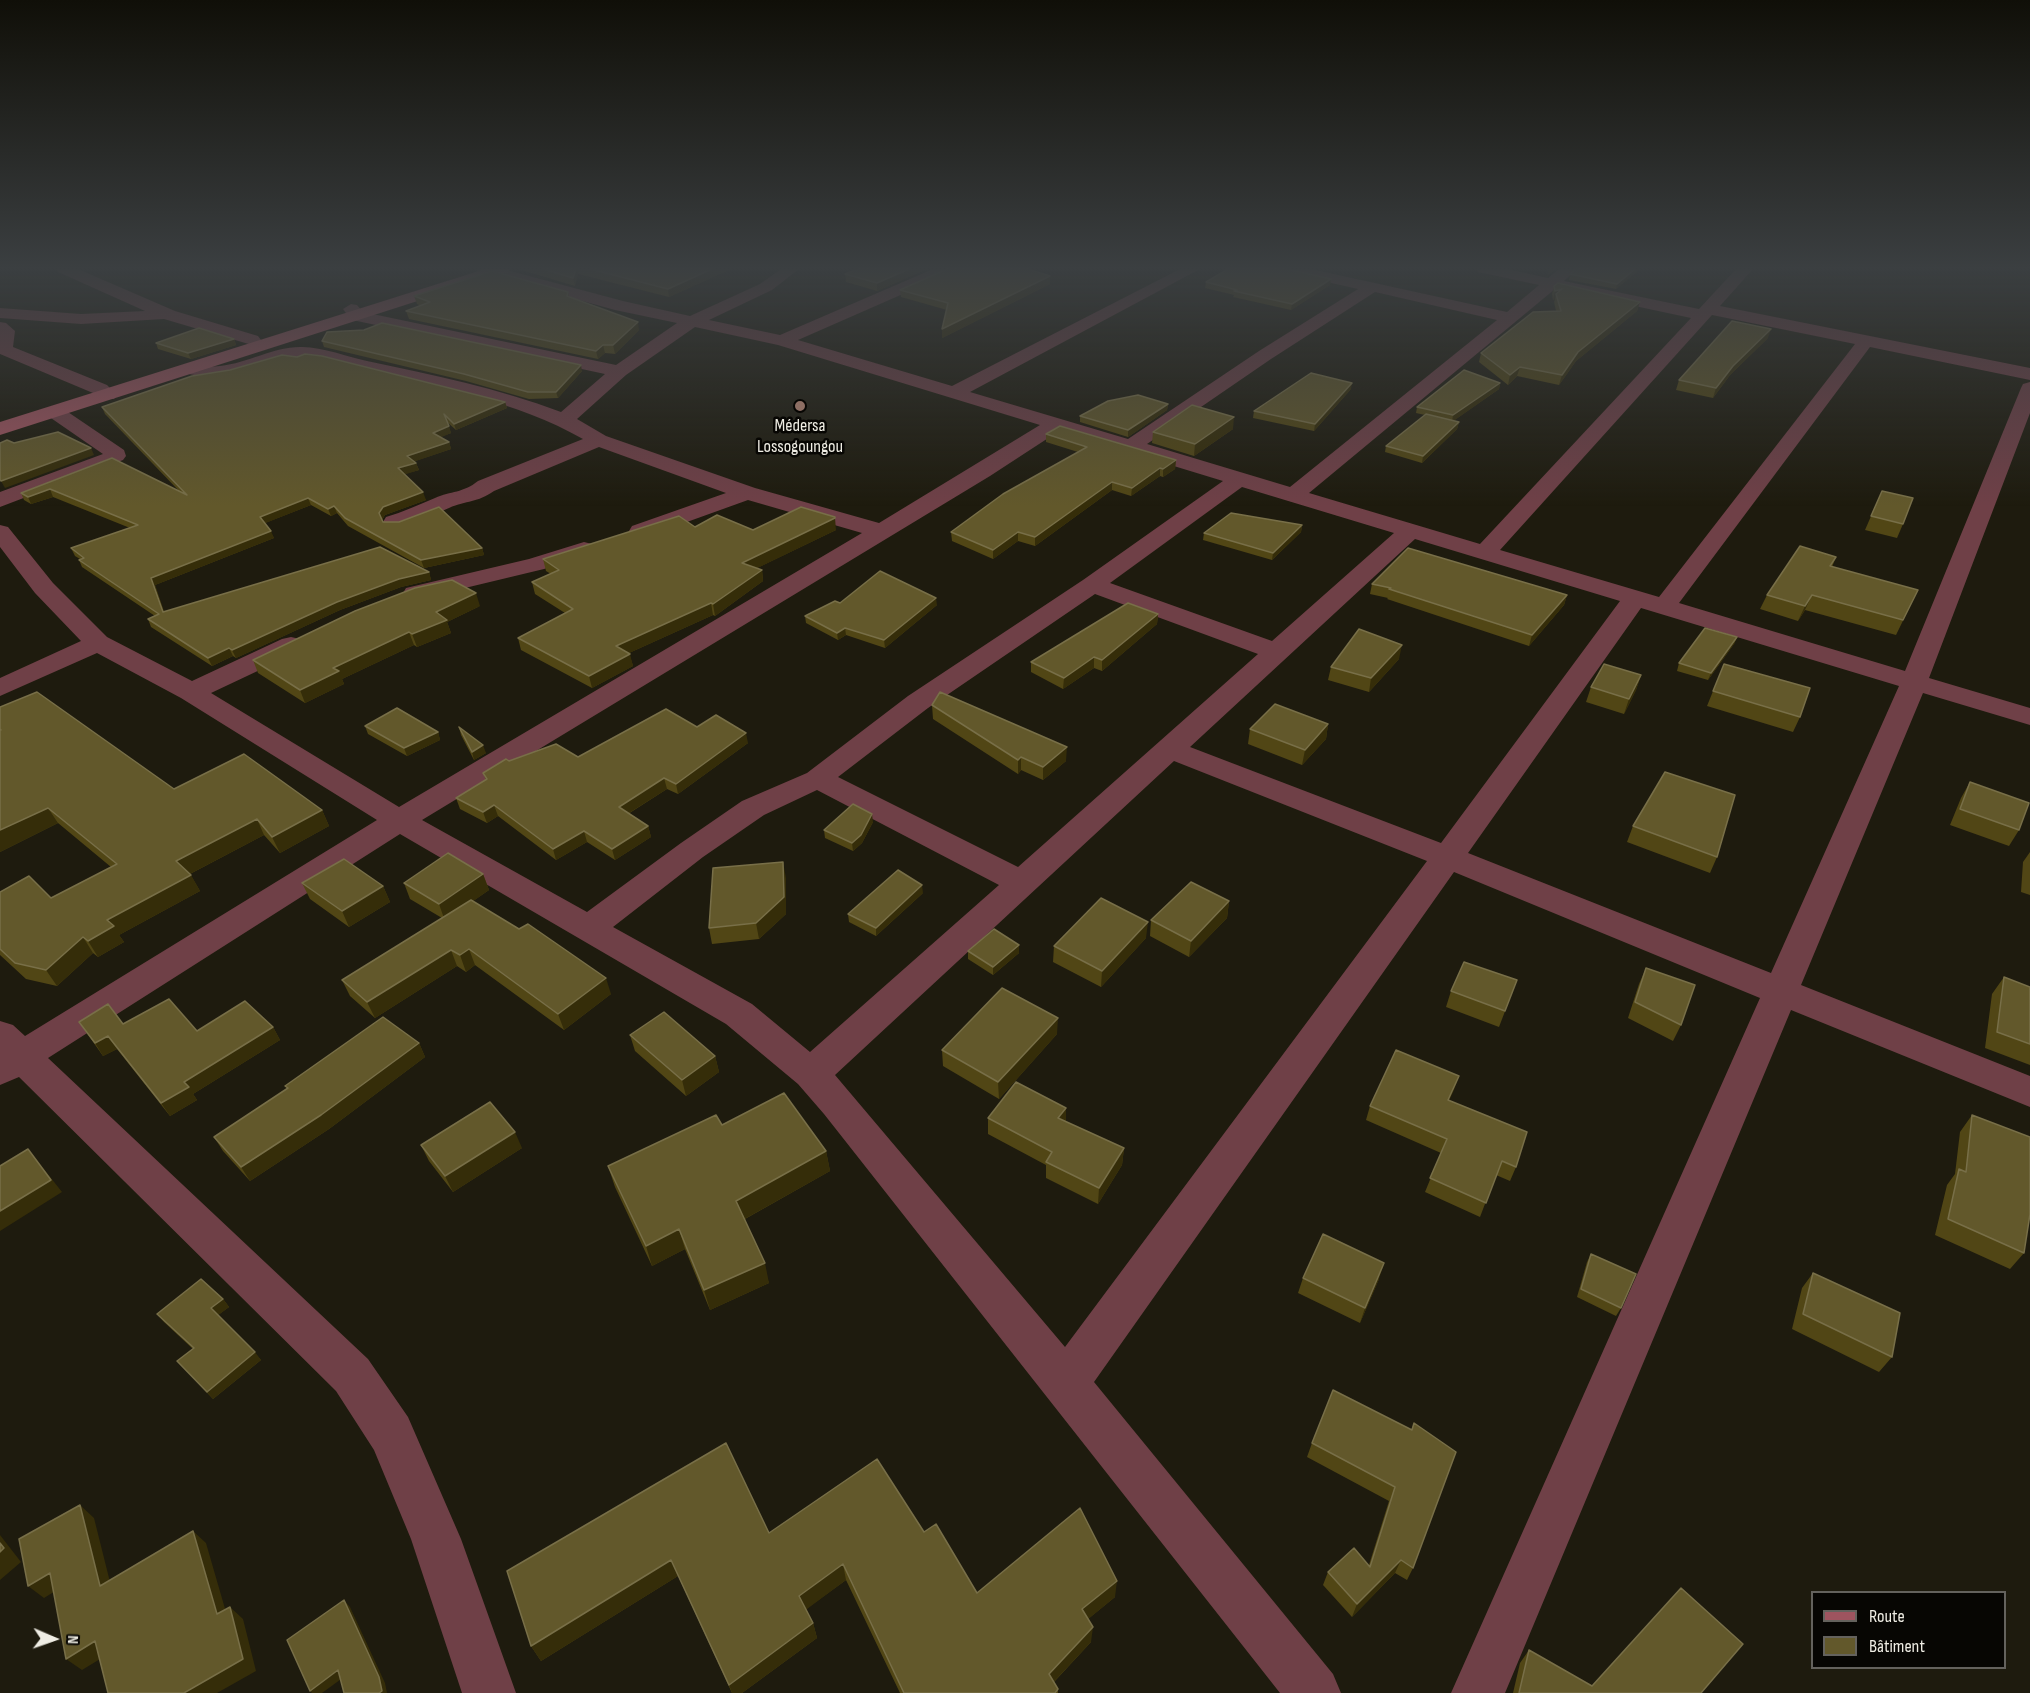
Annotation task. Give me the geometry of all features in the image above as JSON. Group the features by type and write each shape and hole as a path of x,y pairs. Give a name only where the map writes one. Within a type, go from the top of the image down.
{"main road":[{"path":"0,429 55,412 103,392 229,348"},
{"path":"0,421 191,369 252,348"}],"street":[{"path":"3,348 11,354 103,392"},
{"path":"514,348 619,371"},
{"path":"564,420 619,371 653,348"},
{"path":"805,348 2030,717"},
{"path":"955,393 1041,348"},
{"path":"1130,447 1276,348"},
{"path":"1292,496 1475,348"},
{"path":"1484,553 1672,348"},
{"path":"1066,1383 1447,857 1650,603 1860,348"},
{"path":"1901,348 2030,374"},
{"path":"191,369 205,374 217,374 277,355 302,352 466,388 518,402 564,420 599,440 747,493 881,531"},
{"path":"1478,1693 2020,439 2030,388"},
{"path":"0,500 116,456 117,454 102,442 55,412"},
{"path":"489,1693 436,1539 392,1434 352,1375 8,1054 881,531 1057,423"},
{"path":"394,522 429,510 444,502 474,495 486,486 599,440"},
{"path":"590,927 692,850 753,808 817,779 918,702 1092,585 1239,479"},
{"path":"393,601 428,589 536,564 616,539 747,493"},
{"path":"812,1074 1410,531"},
{"path":"0,532 44,588 98,643 191,692 399,820 739,1014 812,1074 1066,1383 1314,1693"},
{"path":"1092,585 1277,652"},
{"path":"191,692 308,637"},
{"path":"0,688 98,643"},
{"path":"1170,749 1447,857 2030,1092"},
{"path":"817,779 1022,883"}],"building":[{"path":"172,348 204,348 188,353"},
{"path":"352,348 500,348 581,365 556,392 528,392 464,374"},
{"path":"582,348 599,348 596,351"},
{"path":"1487,348 1583,348 1562,375 1520,367 1510,375 1481,353"},
{"path":"1708,348 1751,348 1733,366 1716,388 1679,380"},
{"path":"305,354 322,356 505,402 454,424 444,414 449,426 433,433 449,442 407,456 416,463 398,468 423,492 383,507 379,513 383,522 399,522 439,507 482,548 421,560 345,518 334,506 328,509 308,498 260,517 271,531 151,578 163,612 380,547 429,572 399,579 337,602 232,650 229,648 208,658 148,619 159,614 79,560 84,558 71,548 138,525 50,489 28,497 21,493 112,458 187,495 102,407 192,376 230,370 282,355 297,357"},
{"path":"1464,370 1500,383 1453,415 1417,407"},
{"path":"1311,373 1352,383 1315,424 1254,411"},
{"path":"1138,395 1168,404 1128,430 1080,416 1108,401"},
{"path":"1192,405 1234,417 1195,444 1153,432"},
{"path":"1426,414 1459,422 1423,456 1386,446"},
{"path":"1060,426 1176,460 1163,469 1160,468 1132,488 1112,482 1035,537 1018,532 993,550 951,532 1003,494 1087,447 1046,434"},
{"path":"58,432 91,448 0,480 0,443 7,440 14,443"},
{"path":"1882,491 1913,498 1903,524 1871,516"},
{"path":"801,507 835,518 742,563 762,570 713,604 616,646 630,654 589,676 518,638 573,609 532,582 559,570 543,559 679,516 695,527 717,515 753,530"},
{"path":"1231,513 1302,525 1273,553 1204,533"},
{"path":"1800,546 1836,557 1830,566 1918,590 1903,620 1812,595 1805,606 1767,595"},
{"path":"1408,548 1567,595 1532,635 1389,589 1391,588 1372,584"},
{"path":"880,571 936,598 884,640 845,628 837,633 805,616 835,601 840,603"},
{"path":"452,580 476,593 436,612 447,620 412,634 409,632 333,668 339,671 300,690 253,660 355,611 415,588"},
{"path":"1128,603 1158,614 1102,660 1094,657 1064,678 1031,662"},
{"path":"1705,628 1737,637 1711,673 1679,663"},
{"path":"1359,629 1402,645 1371,678 1331,667"},
{"path":"1604,664 1641,675 1629,699 1591,687"},
{"path":"1724,664 1810,688 1800,717 1713,691"},
{"path":"37,692 174,789 244,754 322,810 272,837 257,819 176,861 191,875 107,920 114,926 88,941 83,937 46,970 15,963 0,949 0,892 29,876 51,898 117,864 48,808 0,830 0,707"},
{"path":"940,692 1067,747 1043,767 1021,757 1018,760 932,705"},
{"path":"1275,704 1328,724 1305,750 1250,729"},
{"path":"397,708 438,732 404,748 365,726"},
{"path":"666,709 697,727 716,715 746,733 676,784 664,778 619,807 648,826 612,849 584,831 553,849 494,805 483,812 456,798 487,779 483,773 506,759 509,761 556,744 578,757"},
{"path":"459,727 483,745 472,752"},
{"path":"1665,772 1735,795 1717,857 1633,826"},
{"path":"1970,782 2029,803 2019,830 1960,809"},
{"path":"853,804 872,814 861,835 852,843 824,830"},
{"path":"448,853 483,874 439,904 404,883"},
{"path":"344,859 383,886 342,911 302,883"},
{"path":"783,862 784,897 756,923 709,928 713,868"},
{"path":"898,870 922,885 876,928 848,914"},
{"path":"1191,882 1229,901 1191,941 1151,920"},
{"path":"1101,898 1148,922 1102,971 1054,946"},
{"path":"471,900 519,929 528,924 606,978 558,1014 469,949 460,955 451,950 367,1002 342,980"},
{"path":"994,929 1019,945 993,967 968,951"},
{"path":"1464,962 1517,980 1505,1011 1451,991"},
{"path":"1646,968 1695,985 1681,1025 1635,1002"},
{"path":"2004,977 2030,987 2030,1044 1997,1032"},
{"path":"1002,988 1058,1018 998,1082 942,1050"},
{"path":"169,999 197,1031 245,1001 273,1027 184,1082 189,1087 161,1103 108,1036 95,1043 79,1022 108,1004 123,1024"},
{"path":"664,1012 715,1056 682,1080 630,1035"},
{"path":"383,1017 419,1043 321,1115 241,1167 214,1137 288,1088 285,1086"},
{"path":"1396,1050 1459,1076 1448,1100 1527,1132 1516,1167 1502,1161 1486,1203 1430,1178 1447,1139 1370,1106"},
{"path":"1016,1082 1066,1108 1058,1118 1124,1148 1099,1188 1046,1162 1052,1152 988,1118"},
{"path":"784,1093 826,1151 736,1201 765,1263 704,1290 679,1229 646,1246 608,1166 716,1115 722,1125"},
{"path":"490,1102 515,1132 445,1176 421,1145"},
{"path":"1972,1115 2030,1137 2030,1214 2024,1253 1948,1219 1959,1169 1966,1172"},
{"path":"28,1149 51,1180 0,1211 0,1166"},
{"path":"1323,1234 1384,1263 1365,1308 1303,1278"},
{"path":"1591,1254 1636,1274 1621,1308 1581,1289"},
{"path":"1813,1273 1900,1313 1892,1357 1803,1314"},
{"path":"201,1279 223,1299 211,1308 255,1352 207,1392 177,1361 194,1348 157,1314"},
{"path":"1333,1390 1412,1430 1414,1423 1456,1452 1413,1568 1401,1560 1357,1604 1328,1572 1354,1548 1370,1567 1395,1487 1312,1443"},
{"path":"726,1443 769,1533 877,1459 924,1532 936,1524 977,1593 1080,1508 1117,1581 1082,1609 1093,1627 1049,1674 1058,1689 1055,1693 904,1693 843,1564 799,1596 813,1623 729,1685 671,1560 531,1646 507,1571"},
{"path":"80,1505 100,1586 193,1531 217,1614 230,1607 243,1659 184,1693 108,1693 95,1641 66,1659 50,1573 28,1586 19,1539"},
{"path":"1681,1588 1743,1644 1701,1693 1519,1693 1529,1650 1592,1686"},
{"path":"344,1600 379,1677 382,1691 379,1693 344,1693 338,1670 310,1691 287,1640"}],"place":[{"name":"Médersa Lossogoungou","path":"800,406"}]}
